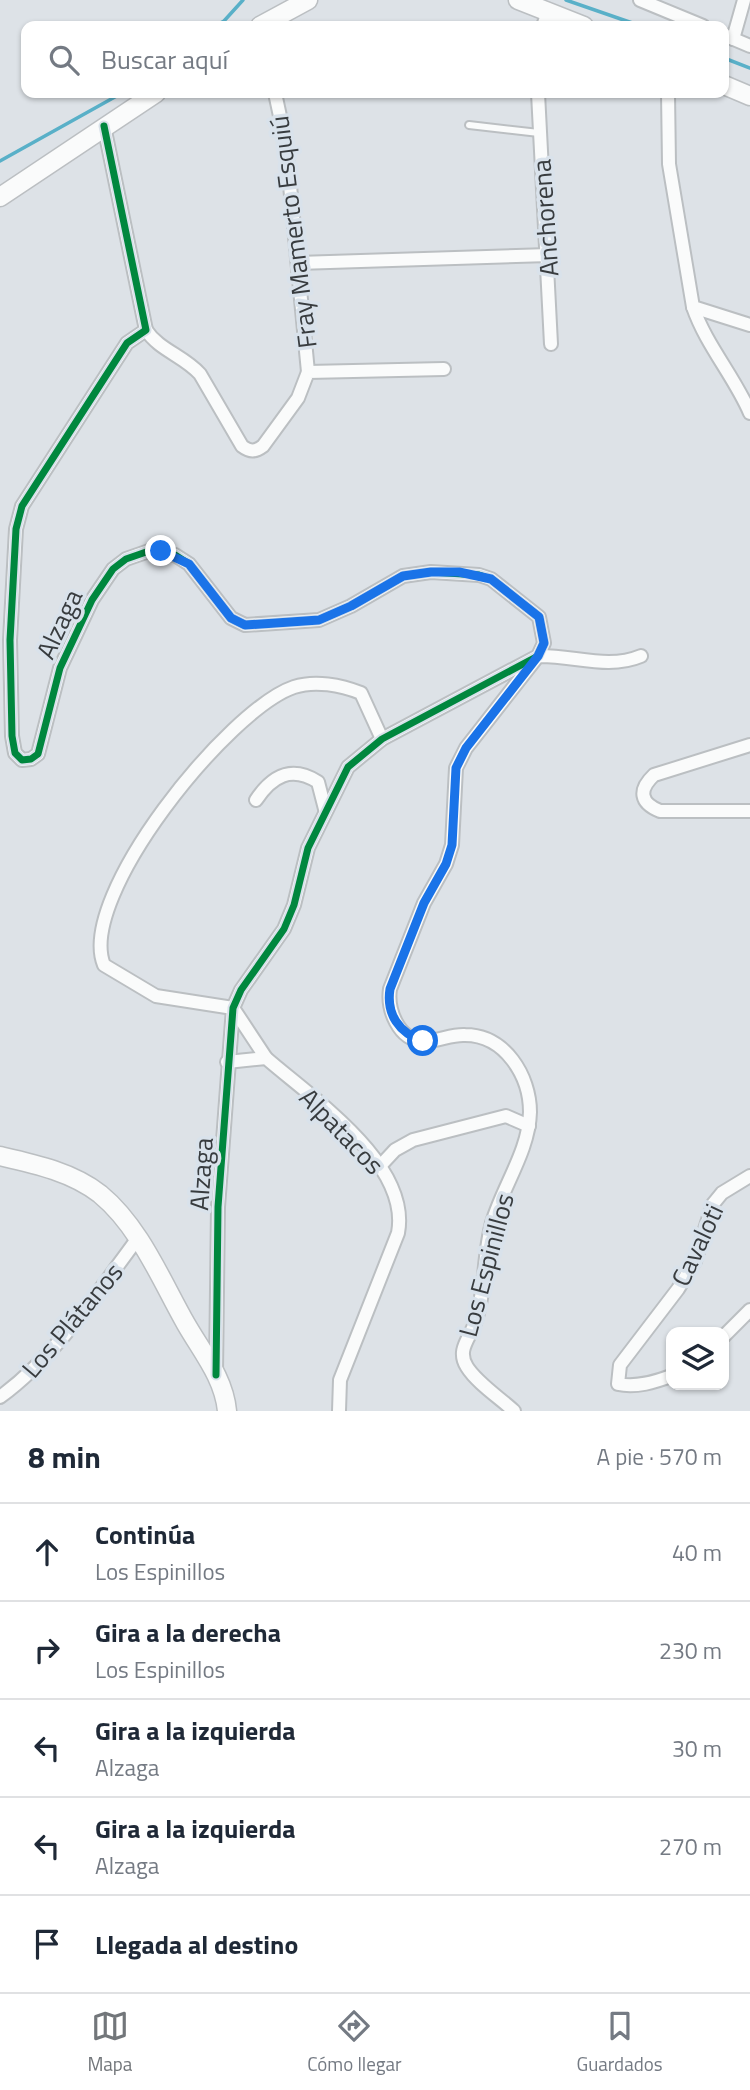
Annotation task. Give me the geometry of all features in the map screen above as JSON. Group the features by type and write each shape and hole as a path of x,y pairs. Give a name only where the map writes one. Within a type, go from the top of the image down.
{"main road":[{"path":"269,21 308,0"},
{"path":"518,0 545,19"},
{"path":"729,87 750,96"},
{"path":"0,197 148,98"},
{"path":"0,1156 57,1171 80,1181 114,1207 138,1238 216,1375 227,1411"}],"street":[{"path":"640,0 691,21"},
{"path":"744,0 729,37 750,46"},
{"name":"Fray Mamerto Esquiú","path":"276,98 286,144 308,372"},
{"name":"Anchorena","path":"538,98 549,255 551,344"},
{"path":"668,98 669,164 693,307 700,326 733,377 750,413"},
{"path":"104,126 146,330 154,342 193,366 200,374 242,446 248,450 257,450 263,446 298,398 308,372 444,369"},
{"path":"298,263 549,255"},
{"path":"693,307 750,325"},
{"name":"Alzaga","path":"146,330 127,343 22,506 13,551 10,640 12,744 22,760 31,759 38,754 60,667 103,581 127,559 149,551 175,555 189,564 231,618 245,625 319,620 351,606 403,576 431,572 479,575 491,579 539,617 544,643 538,656 382,739 348,767 308,848 294,905 284,929 241,990 233,1008 227,1062 218,1207 216,1375"},
{"path":"538,656 562,655 604,663 625,663 641,656"},
{"name":"Los Espinillos","path":"514,1411 467,1367 463,1345 475,1323 483,1262 493,1222 529,1126 528,1086 518,1065 484,1038 465,1035 423,1041 413,1038 394,1022 388,1003 390,989 424,903 446,864 452,845 456,768 466,748 538,656"},
{"path":"233,1008 156,996 104,965 101,957 102,937 121,883 141,842 180,785 219,741 253,713 292,688 312,684 347,687 361,693 382,739"},
{"path":"750,745 654,775 644,784 642,796 648,806 660,811 750,811"},
{"path":"256,800 266,785 278,776 298,773 318,782 325,809"},
{"name":"Alpatacos","path":"233,1008 266,1058 348,1130 381,1165 397,1198 401,1217 398,1233 363,1329 340,1380 339,1411"},
{"path":"227,1062 266,1058"},
{"path":"381,1165 396,1150 413,1140 506,1116 529,1126"},
{"name":"Cavaloti","path":"666,1378 627,1386 618,1384 620,1365 678,1289 695,1261 713,1204 722,1193 750,1176"},
{"name":"Los Plátanos","path":"0,1397 18,1384 81,1315 138,1238"},
{"path":"729,1331 750,1310"}],"lane":[{"path":"468,125 539,133"}],"waterway":[{"path":"224,21 243,0"},
{"path":"566,0 627,21"},
{"path":"729,60 750,68"},
{"path":"0,161 113,98"}],"cycle path":[{"path":"104,126 146,330 127,343 22,506 16,529 10,640 12,736 15,753 22,760 31,759 38,754 60,668 92,600 113,569 126,559 149,551 175,555 189,564 231,618 245,625 319,620 351,606 403,576 431,572 479,575 491,579 539,617 544,643 538,656 382,739 348,767 308,848 294,905 284,929 241,990 233,1008 218,1207 216,1375"}],"route":[{"path":"161,551 175,555 189,564 231,618 245,625 319,620 351,606 403,576 431,572 459,572 491,579 539,617 544,630 544,643 538,656 466,748 456,768 452,800 452,845 446,864 424,903 390,989 388,1003 394,1022 413,1038 423,1041"}]}
